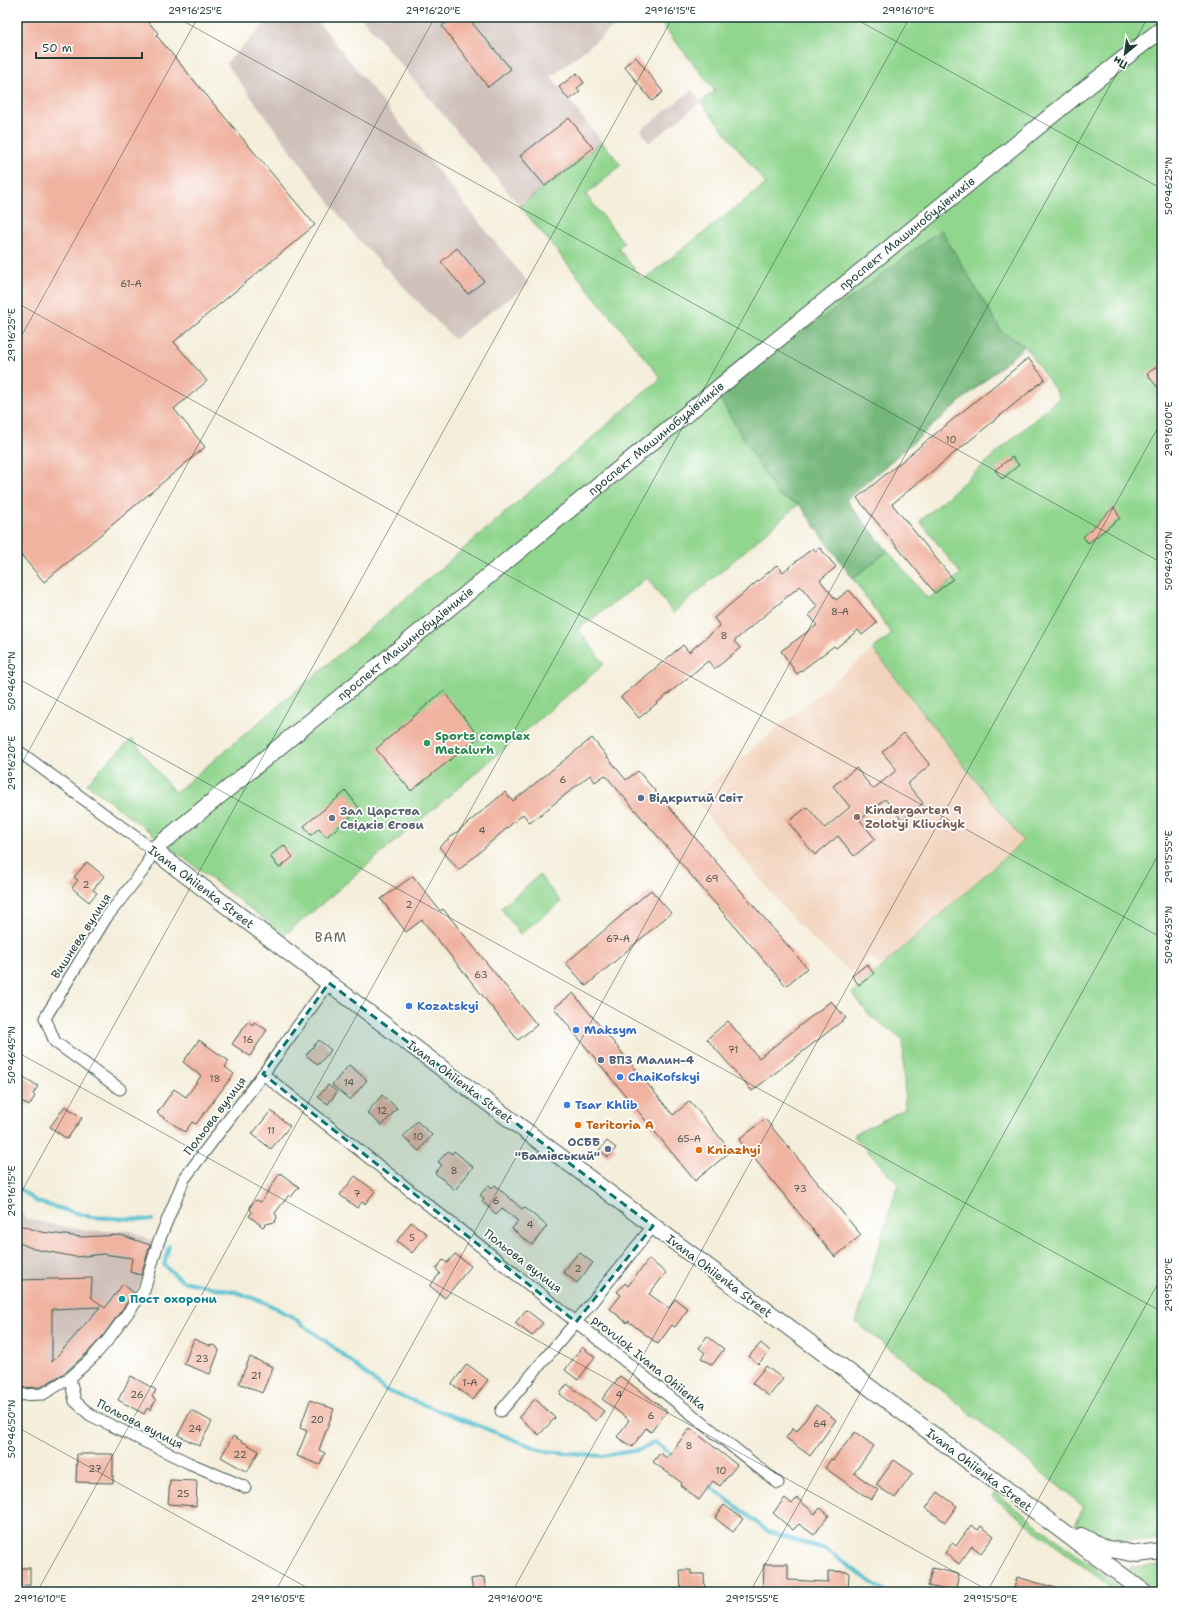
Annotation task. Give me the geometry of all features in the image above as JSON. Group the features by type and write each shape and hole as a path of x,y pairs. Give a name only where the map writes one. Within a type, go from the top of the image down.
{"street":[{"name":"проспект Машинобудівників","path":"153,850 1067,103 1162,29"},
{"name":"Ivana Ohiienka Street","path":"17,750 153,850 1037,1514"},
{"name":"Вишнева вулиця","path":"120,1089 55,1042 45,1018 106,918 145,868 153,850"},
{"name":"Польова вулиця","path":"245,1487 189,1463 90,1415 75,1401 70,1378 92,1358 107,1341 144,1291 158,1243 184,1179 329,983"},
{"name":"Польова вулиця","path":"263,1074 576,1322"},
{"path":"576,1322 653,1226"},
{"name":"provulok Ivana Ohiienka","path":"500,1411 576,1322 778,1483"},
{"path":"17,1395 43,1394 70,1378"},
{"path":"1037,1514 1105,1548 1137,1554 1162,1550"},
{"path":"1037,1514 1144,1592"}],"highlighted area":[{"path":"329,983 653,1226 576,1322 263,1074"}],"shaded area":[{"path":"272,17 314,17 529,284 454,339 353,234 226,63"},
{"path":"361,17 617,17 621,21 551,77 602,142 520,206"},
{"path":"692,90 701,102 649,143 641,130"},
{"name":"Kindergarten 9 Zolotyi Kliuchyk","path":"873,649 1023,841 882,968 871,956 851,972 813,939 786,911 694,798"},
{"path":"17,1208 26,1219 87,1231 130,1231 158,1243 144,1277 135,1294 103,1337 63,1382 32,1391 17,1392"}],"green space":[{"path":"656,17 1162,17 1162,1539 1117,1539 1097,1534 1075,1524 1084,1507 856,1322 898,1184 853,1135 905,1109 903,1039 870,1016 852,993 1023,841 873,649 892,634 853,579 888,551 928,599 961,574 920,521 1060,397 1025,346 1002,332 941,230 859,292 778,496 799,504 680,607 674,614 647,578 578,629 604,664 285,935 87,784 106,763 132,739 175,793 424,583 661,378 520,206 602,142 621,165 586,195 624,243 618,248 643,280 766,184 701,102 715,91"},
{"path":"941,230 1002,332 1025,346 846,500 888,551 853,579 799,504 778,496 716,393 859,292"},
{"path":"539,875 561,902 520,934 501,908"},
{"path":"995,1493 1126,1592 1114,1592 1113,1589 992,1497"},
{"path":"1162,1565 1162,1589 1155,1590 1129,1571 1131,1567"}],"building":[{"path":"17,17 144,17 158,33 156,35 315,225 174,342 207,381 174,409 205,447 44,582 17,550"},
{"path":"454,17 467,17 511,69 488,87 442,26"},
{"path":"636,57 663,92 652,101 624,66"},
{"path":"577,73 584,83 577,88 580,92 569,100 559,87"},
{"path":"569,118 593,148 545,186 520,156"},
{"path":"457,248 484,281 468,294 441,262"},
{"path":"1028,358 1045,379 892,504 953,579 935,593 857,498"},
{"path":"1162,362 1162,393 1147,374"},
{"path":"1012,457 1019,465 1002,479 995,470"},
{"path":"1114,507 1120,518 1088,543 1083,537"},
{"path":"813,548 815,551 820,548 836,567 820,580 836,600 849,590 877,623 862,635 858,630 836,648 834,646 797,674 781,651 817,625 809,615 818,607 800,586 734,641 740,648 715,669 708,661 639,718 621,697 683,645 689,652 720,626 714,618 777,565 783,572"},
{"name":"Sports complex Metalurh","path":"443,691 479,737 411,791 376,749"},
{"path":"904,733 930,765 907,784 923,803 902,820 885,799 860,820 875,839 854,856 838,836 815,855 788,822 807,807 825,828 850,807 833,786 856,768 873,789 897,770 882,752"},
{"path":"592,738 626,780 638,771 807,968 786,986 605,775 595,782 590,775 530,823 523,814 459,870 439,847 505,792 513,801"},
{"name":"Зал Царства Свідків Єгови","path":"346,791 360,809 326,837 319,828 311,835 304,826"},
{"path":"284,845 293,857 279,868 270,856"},
{"path":"87,862 104,876 93,890 97,893 89,902 72,888 78,880 74,877"},
{"path":"413,876 440,911 443,909 537,1025 518,1040 422,920 406,932 381,899"},
{"path":"651,890 671,913 586,986 566,963"},
{"path":"867,964 874,974 859,985 852,976"},
{"path":"573,993 673,1115 690,1101 731,1151 695,1181 554,1008"},
{"path":"831,1001 846,1018 752,1091 707,1039 728,1021 759,1058"},
{"path":"248,1021 252,1025 254,1022 267,1030 250,1056 232,1044"},
{"path":"199,1040 229,1061 225,1067 234,1074 196,1124 192,1122 185,1132 157,1113 174,1089 186,1097 201,1076 183,1062"},
{"path":"319,1040 331,1050 318,1065 306,1055"},
{"path":"349,1065 367,1080 350,1100 332,1085"},
{"path":"17,1073 38,1086 33,1094 35,1096 29,1106 17,1098"},
{"path":"328,1085 337,1092 328,1104 318,1097"},
{"path":"382,1095 397,1108 382,1126 367,1113"},
{"path":"65,1106 82,1118 67,1139 50,1127"},
{"path":"271,1111 290,1126 271,1149 252,1134"},
{"path":"765,1119 861,1235 835,1257 739,1140"},
{"path":"417,1121 432,1135 419,1151 403,1137"},
{"name":"ОСББ \"Бамівський\"","path":"607,1141 616,1148 608,1157 599,1150"},
{"path":"448,1151 452,1154 454,1151 473,1167 455,1190 435,1173 442,1165 438,1162"},
{"path":"280,1173 299,1187 291,1197 289,1195 275,1213 277,1217 275,1222 266,1224 263,1227 249,1216 252,1212 250,1209 251,1205 256,1200 261,1202"},
{"path":"355,1176 375,1191 365,1204 362,1202 357,1208 340,1195"},
{"path":"489,1185 492,1188 495,1185 522,1209 524,1207 547,1226 532,1245 512,1229 518,1221 502,1208 496,1214 482,1201 484,1198 480,1195"},
{"path":"411,1222 427,1234 412,1253 397,1241"},
{"path":"17,1224 41,1232 81,1237 121,1235 150,1245 141,1275 130,1272 132,1258 103,1254 76,1257 34,1249 17,1242"},
{"path":"579,1252 593,1263 577,1283 563,1272"},
{"path":"455,1254 471,1266 445,1298 430,1286 440,1273 436,1269 443,1260 447,1263"},
{"path":"649,1259 666,1273 649,1294 669,1308 675,1299 688,1309 675,1327 672,1325 658,1344 628,1321 627,1323 610,1309 621,1295 617,1292 625,1283 628,1286"},
{"path":"92,1278 91,1297 105,1308 123,1284 134,1293 102,1337 66,1372 41,1387 17,1388 17,1280","holes":["100,1307 52,1362 52,1309"]},
{"path":"526,1310 543,1323 532,1336 515,1323"},
{"path":"707,1336 724,1349 712,1365 701,1358 705,1353 699,1348"},
{"path":"194,1339 210,1346 213,1345 217,1347 219,1351 210,1374 184,1364"},
{"path":"761,1343 770,1351 758,1364 749,1356"},
{"path":"582,1347 595,1357 578,1380 565,1370"},
{"path":"250,1357 273,1367 262,1393 239,1383"},
{"path":"467,1364 488,1380 473,1400 452,1384"},
{"path":"766,1366 783,1379 769,1396 752,1383"},
{"path":"131,1376 156,1390 152,1397 156,1400 150,1410 147,1408 144,1414 118,1400"},
{"path":"620,1376 667,1411 651,1432 646,1428 632,1447 617,1437 629,1420 602,1399"},
{"path":"567,1384 604,1411 596,1421 560,1394"},
{"path":"535,1399 555,1418 539,1435 519,1417"},
{"path":"310,1400 334,1409 319,1450 325,1453 320,1465 297,1456 307,1431 300,1428"},
{"path":"816,1405 836,1420 810,1456 786,1438 793,1428 797,1431"},
{"path":"191,1410 212,1422 199,1446 178,1435"},
{"path":"690,1428 737,1465 720,1486 713,1481 699,1500 680,1485 682,1483 653,1462 660,1453 667,1458"},
{"path":"855,1432 874,1446 854,1473 878,1490 871,1500 825,1468"},
{"path":"233,1436 259,1451 247,1472 221,1457"},
{"path":"77,1454 113,1454 113,1483 76,1482"},
{"path":"894,1460 913,1473 895,1498 876,1485"},
{"path":"170,1480 197,1481 196,1506 168,1504"},
{"path":"938,1492 957,1506 945,1522 926,1508"},
{"path":"785,1498 792,1504 797,1498 815,1514 820,1508 829,1515 814,1535 799,1524 793,1530 773,1513"},
{"path":"724,1505 743,1519 733,1532 715,1518"},
{"path":"971,1525 978,1530 981,1526 994,1536 981,1553 972,1546 959,1564 945,1553 952,1543 956,1546"},
{"path":"764,1564 788,1564 788,1580 828,1582 828,1571 849,1572 848,1592 763,1592"},
{"path":"17,1568 30,1568 30,1585 17,1585"},
{"path":"932,1568 959,1574 955,1592 928,1586"},
{"path":"680,1570 691,1570 691,1574 704,1574 705,1592 681,1592"},
{"path":"484,1577 486,1592 473,1592 471,1579"},
{"path":"1017,1577 1059,1589 1059,1592 1013,1592"}],"waterway":[{"path":"17,1187 37,1202 91,1217 152,1220"},
{"path":"169,1246 164,1265 182,1281 235,1292 264,1302 291,1316 332,1346 385,1390 544,1451 602,1456 639,1450 655,1442 673,1456"},
{"path":"706,1483 769,1532 825,1549 885,1592"}],"place":[{"name":"Sports complex Metalurh","path":"427,743"},
{"name":"Відкритий Світ","path":"641,798"},
{"name":"Kindergarten 9 Zolotyi Kliuchyk","path":"857,817"},
{"name":"Зал Царства Свідків Єгови","path":"332,818"},
{"name":"Kozatskyi","path":"409,1006"},
{"name":"Maksym","path":"576,1030"},
{"name":"ВПЗ Малин-4","path":"601,1060"},
{"name":"ChaiKofskyi","path":"620,1077"},
{"name":"Tsar Khlib","path":"567,1105"},
{"name":"Teritoria A","path":"578,1125"},
{"name":"ОСББ \"Бамівський\"","path":"608,1149"},
{"name":"Kniazhyi","path":"699,1150"},
{"name":"Пост охорони","path":"122,1299"}],"district":[{"name":"BAM","path":"331,937"}]}
